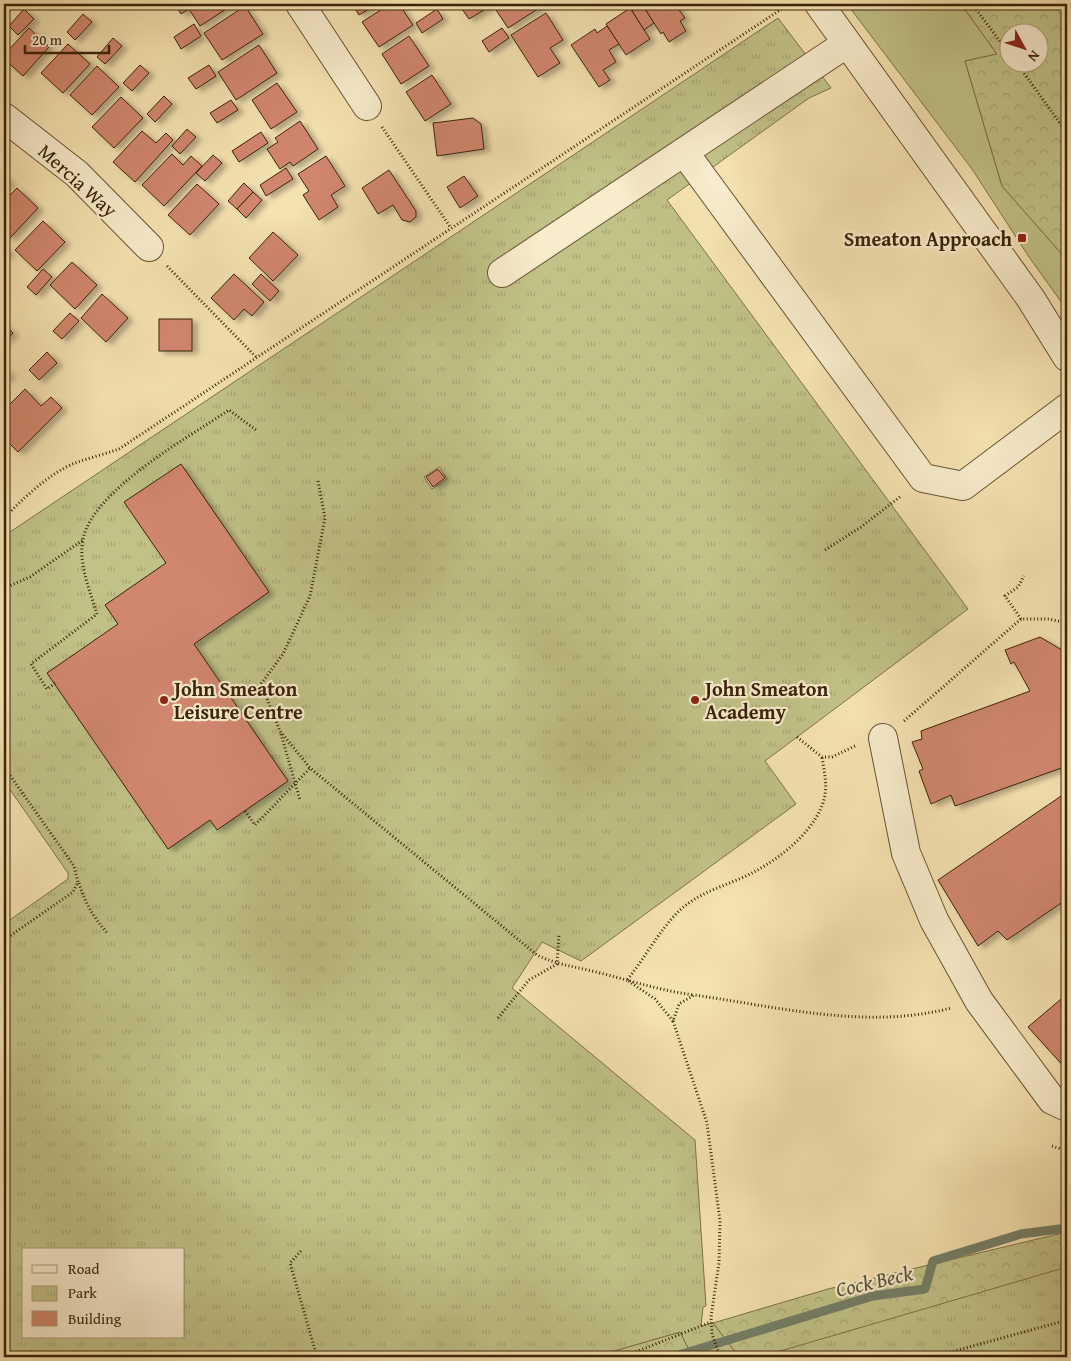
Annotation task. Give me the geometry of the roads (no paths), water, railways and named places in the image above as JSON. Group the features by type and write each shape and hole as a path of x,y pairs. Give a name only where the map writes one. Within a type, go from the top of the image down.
{"street":[{"path":"300,4 367,106"},
{"path":"820,4 846,44 1031,299 1067,357"},
{"path":"502,273 846,44"},
{"name":"Mercia Way","path":"4,117 77,174 149,247"},
{"path":"684,152 923,478 963,486 1067,408"},
{"path":"883,738 906,854 934,920 979,1000 1052,1100 1067,1107"}],"waterway":[{"name":"Cock Beck","path":"672,1357 873,1296 925,1289 933,1261 1021,1234 1067,1228"}],"place":[{"name":"Smeaton Approach","path":"1022,238"},
{"name":"John Smeaton Leisure Centre","path":"164,700"},
{"name":"John Smeaton Academy","path":"695,700"}]}
